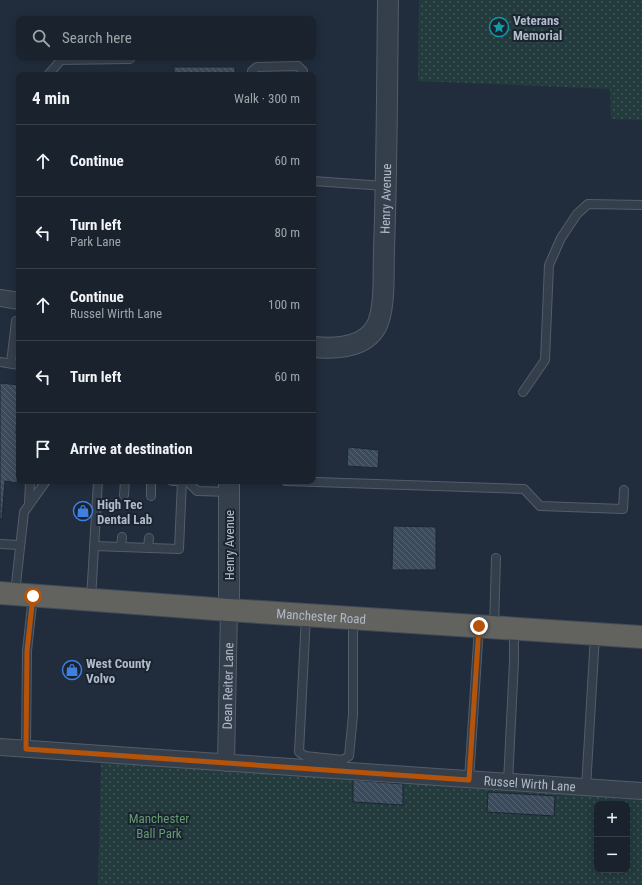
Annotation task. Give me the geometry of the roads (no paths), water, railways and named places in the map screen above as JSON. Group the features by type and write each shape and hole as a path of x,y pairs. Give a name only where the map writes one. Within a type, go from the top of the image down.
{"highway":[{"name":"Manchester Road","path":"16,594 229,610 642,637"}],"street":[{"name":"Henry Avenue","path":"316,347 343,346 353,344 369,334 376,327 382,307 386,186 388,0"},
{"path":"0,298 16,301"},
{"name":"Henry Avenue","path":"229,486 229,610"},
{"name":"Dean Reiter Lane","path":"226,763 229,610"},
{"name":"Russel Wirth Lane","path":"0,747 642,791"}],"lane":[{"path":"51,72 61,60"},
{"path":"252,72 257,67 298,66 303,72"},
{"path":"316,180 386,186"},
{"path":"523,392 545,360 549,265 560,238 577,214 588,204 642,205"},
{"path":"0,362 15,364 16,321"},
{"path":"316,482 524,489 540,506 622,509 624,490"},
{"path":"29,504 30,484"},
{"path":"26,749 27,651 16,594 24,512 44,484"},
{"path":"91,599 98,484"},
{"path":"124,495 125,484"},
{"path":"151,484 151,496"},
{"path":"94,546 179,549 182,484"},
{"path":"190,484 197,491 229,486"},
{"path":"122,537 122,547"},
{"path":"148,548 149,538"},
{"path":"0,544 20,545"},
{"path":"469,780 496,628 496,558"},
{"path":"306,615 299,752 305,756 343,760 349,756 353,716 353,618"},
{"path":"496,628 514,661 508,782"},
{"path":"586,788 595,634"}],"place":[{"name":"Veterans Memorial","path":"499,27"},
{"name":"High Tec Dental Lab","path":"83,511"},
{"name":"West County Volvo","path":"72,670"}],"park label":[{"name":"Manchester Ball Park","path":"159,826"}]}
